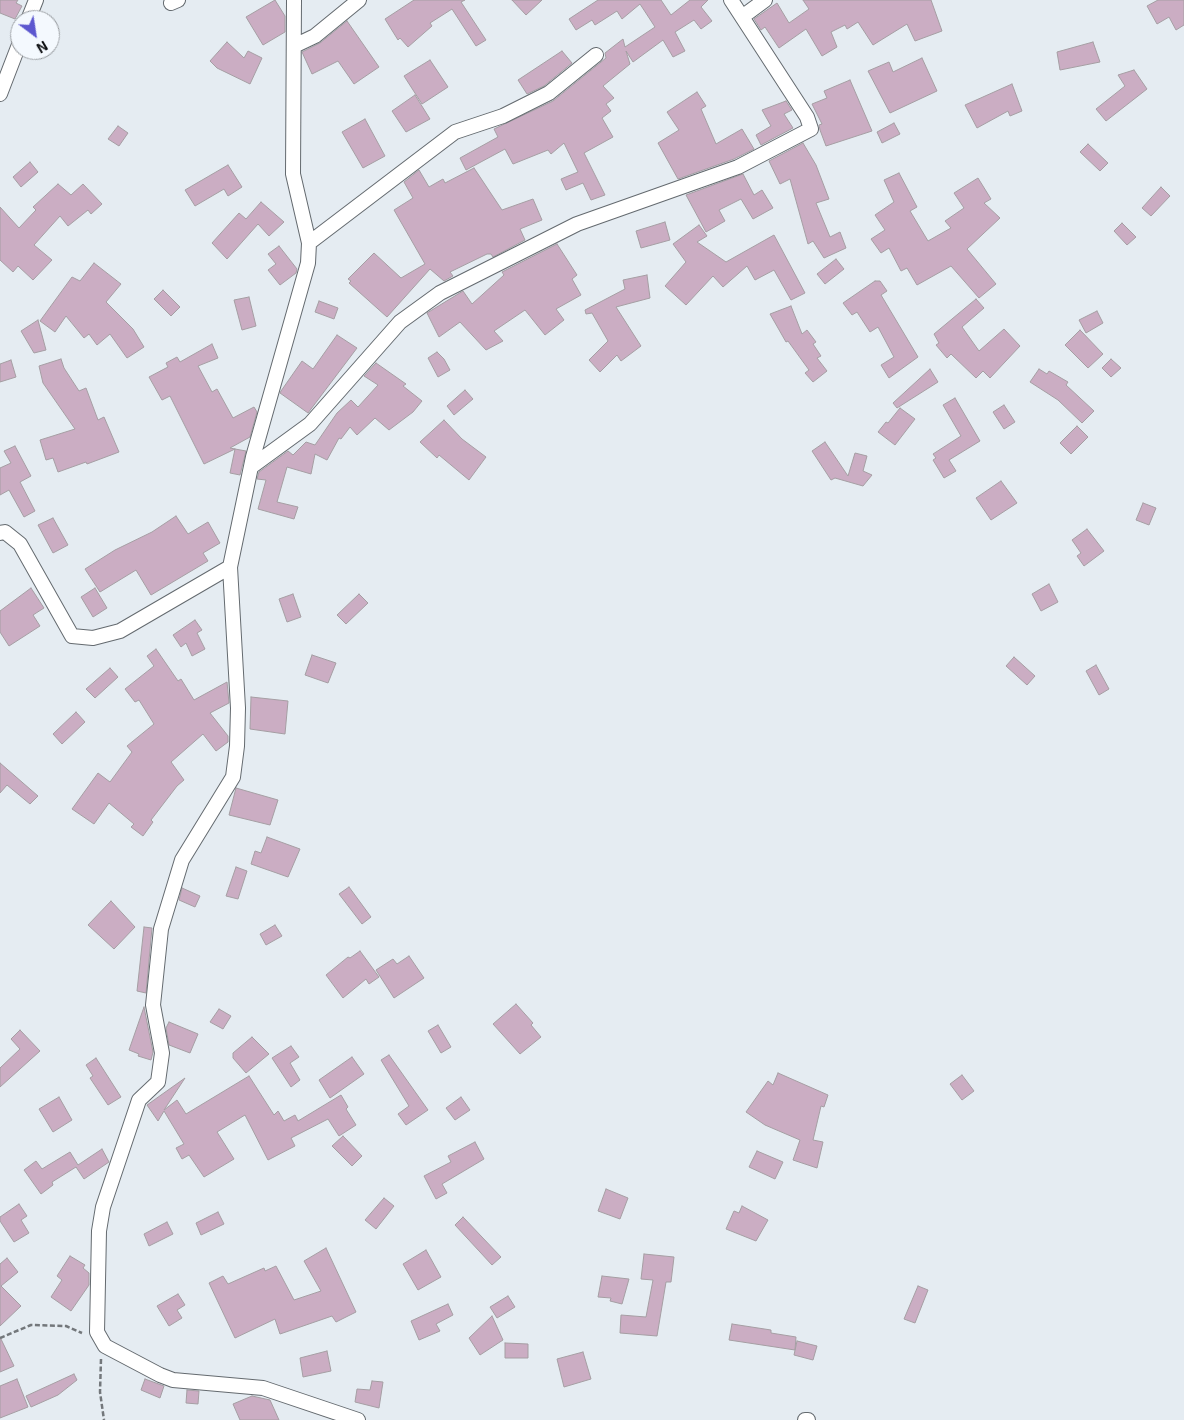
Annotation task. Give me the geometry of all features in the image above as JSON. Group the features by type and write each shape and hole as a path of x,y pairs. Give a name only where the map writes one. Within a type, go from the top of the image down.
{"street":[{"path":"294,0 293,174 309,243 308,263 251,467 230,567 238,708 237,746 233,777 187,848 161,929 152,1005 162,1053 158,1082 139,1100 102,1207 97,1332 101,1342 111,1350 167,1378 264,1388 358,1420"},
{"path":"294,46 315,36 359,0"},
{"path":"251,467 310,424 400,322 440,293 577,224 738,167 811,130 807,117 731,0"},
{"path":"742,17 765,0"},
{"path":"309,243 455,132 503,116 549,93 596,55"},
{"path":"0,94 13,60"},
{"path":"0,533 5,532 20,544 72,636 93,638 120,631 230,567"}],"path":[{"path":"0,1338 31,1324 66,1326 101,1342 100,1392 104,1420"}],"building":[{"path":"0,0 18,0 16,3 22,6 20,10 10,10 10,17 0,13"},
{"path":"275,0 285,16 285,32 263,45 246,17"},
{"path":"414,0 465,0 461,2 486,40 476,46 452,9 430,23 432,26 408,47 400,38 398,40 385,19"},
{"path":"512,0 542,0 526,15"},
{"path":"598,0 661,0 671,15 690,0 708,0 701,7 712,21 701,29 694,20 675,32 685,51 673,57 663,40 633,62 626,51 630,64 603,86 614,98 606,104 611,111 602,118 613,137 584,153 605,195 591,200 583,183 566,190 561,179 578,172 564,143 551,154 548,150 513,164 505,149 466,170 460,158 498,137 494,129 553,101 606,58 605,53 623,39 625,47 655,27 640,4 622,19 617,11 595,25 592,20 576,30 569,19"},
{"path":"803,0 931,0 942,31 915,41 907,24 873,45 858,22 847,29 845,25 831,32 837,47 822,56 806,29 779,48 765,27 761,30 754,19 777,3 789,23 809,9"},
{"path":"1158,0 1184,0 1184,25 1176,30 1169,17 1157,24 1147,6"},
{"path":"347,21 379,67 354,84 338,61 312,74 302,52 320,43"},
{"path":"227,42 244,58 248,51 262,58 250,84 217,68 210,61"},
{"path":"1093,42 1100,62 1060,70 1057,52"},
{"path":"562,51 572,63 544,86 527,94 518,80"},
{"path":"922,58 937,91 890,113 868,71 889,62 893,72"},
{"path":"430,60 448,87 422,104 404,76"},
{"path":"1134,70 1147,89 1106,121 1096,109 1125,86 1118,75"},
{"path":"850,80 872,131 826,146 819,125 822,124 812,104 827,98 824,91"},
{"path":"1012,84 1022,111 1010,116 1008,111 977,128 965,105"},
{"path":"697,92 706,106 701,109 716,144 742,129 754,149 734,159 678,179 658,143 679,130 667,112"},
{"path":"415,95 430,119 406,132 392,111"},
{"path":"786,101 792,110 784,114 793,128 761,145 756,135 771,126 762,110"},
{"path":"365,119 385,156 363,168 342,132"},
{"path":"894,123 900,134 882,143 877,132"},
{"path":"118,126 128,133 119,146 108,139"},
{"path":"803,143 816,165 829,199 816,203 830,237 840,232 846,248 824,258 813,241 808,244 790,179 780,184 769,161"},
{"path":"1088,144 1108,163 1100,171 1080,152"},
{"path":"30,162 38,172 21,187 13,177"},
{"path":"228,165 242,187 228,196 224,189 195,206 185,190"},
{"path":"474,168 502,210 533,199 542,220 520,229 525,240 493,257 491,254 487,254 450,272 453,276 444,281 430,269 387,317 349,283 351,281 348,279 374,253 401,278 425,264 394,210 413,198 404,182 419,170 429,187 443,179 445,183"},
{"path":"899,173 917,207 910,211 928,241 951,228 945,221 964,208 954,193 978,178 991,199 984,203 1000,218 967,249 996,284 979,298 951,266 917,285 907,268 901,271 889,248 881,253 871,239 885,230 875,215 894,202 884,180"},
{"path":"743,174 754,195 762,190 773,208 753,219 741,199 719,210 725,221 706,232 686,195"},
{"path":"58,184 71,195 83,184 102,204 91,214 88,210 68,226 60,216 34,245 52,260 33,280 18,266 13,272 0,260 0,207 19,228 36,210 33,207"},
{"path":"1161,187 1170,196 1151,216 1142,208"},
{"path":"261,202 284,222 269,236 258,224 227,259 212,243 239,213 246,219"},
{"path":"665,222 670,240 641,248 636,231"},
{"path":"1122,223 1136,237 1127,245 1114,231"},
{"path":"699,225 707,236 697,242 726,262 774,235 805,293 791,300 774,270 755,280 747,266 723,287 713,276 686,305 665,286 686,262 673,244"},
{"path":"557,244 577,275 572,279 581,295 556,309 564,320 545,335 525,310 494,331 503,341 486,350 460,322 439,337 427,313 463,291 472,304 504,275 502,272"},
{"path":"279,246 297,269 296,273 280,285 268,270 276,264 268,254"},
{"path":"836,259 844,269 825,284 817,274"},
{"path":"94,263 121,284 106,302 133,329 144,347 127,358 110,334 97,345 89,334 84,338 66,316 55,332 40,321 72,277 80,281"},
{"path":"647,275 650,298 616,307 641,346 621,361 617,355 600,372 589,360 608,341 592,313 586,314 585,310 625,289 623,280"},
{"path":"875,281 880,281 887,291 881,295 918,357 889,378 881,365 894,357 878,327 870,332 857,312 852,315 843,303"},
{"path":"163,290 180,307 171,316 154,299"},
{"path":"249,297 256,326 242,330 234,300"},
{"path":"976,299 984,308 962,327 979,351 1004,329 1020,346 990,378 983,371 976,378 951,354 947,358 936,345 939,343 934,334"},
{"path":"319,301 338,308 334,319 315,312"},
{"path":"791,306 802,334 807,330 816,342 813,344 821,356 817,358 827,371 813,382 805,373 809,370 788,341 786,342 770,314"},
{"path":"1097,311 1103,323 1086,333 1079,320"},
{"path":"38,320 46,350 34,353 21,331"},
{"path":"1080,330 1103,354 1088,368 1065,345"},
{"path":"337,335 357,348 308,413 280,393 302,361 313,369"},
{"path":"212,344 218,358 198,366 212,392 217,389 233,418 254,407 257,412 250,437 230,448 235,449 204,464 170,396 162,400 149,377 168,367 166,363 177,357 180,362"},
{"path":"437,352 444,359 450,370 438,377 428,358"},
{"path":"61,359 64,368 79,391 86,388 98,420 104,417 119,452 58,472 53,458 46,460 40,440 75,429 43,383 39,366"},
{"path":"1111,359 1121,368 1111,377 1102,368"},
{"path":"11,360 16,377 0,382 0,364"},
{"path":"376,363 406,384 403,386 422,401 413,412 389,430 375,418 357,435 350,427 341,439 339,438 327,460 315,454 311,474 287,467 277,502 298,507 294,519 258,509 266,480 257,479 259,472 288,451 293,455 306,442 315,445 337,413 351,400 358,407 378,385 364,376"},
{"path":"930,369 938,382 897,408 893,403"},
{"path":"1039,369 1047,374 1049,371 1068,382 1066,385 1094,411 1082,423 1058,400 1030,382"},
{"path":"465,390 473,399 454,415 447,406"},
{"path":"955,398 980,441 949,460 956,471 944,478 933,460 936,458 933,454 961,436 943,405"},
{"path":"1004,405 1015,422 1004,429 993,412"},
{"path":"900,408 915,419 895,445 878,432"},
{"path":"444,420 462,439 486,457 469,480 439,455 437,458 420,442"},
{"path":"1077,426 1088,437 1071,454 1060,443"},
{"path":"825,442 848,476 855,453 867,456 863,471 872,475 863,486 835,478 831,480 812,451"},
{"path":"15,446 31,476 20,482 35,511 24,517 9,490 0,495 0,468 11,463 4,451"},
{"path":"235,449 246,451 240,475 230,473"},
{"path":"1001,481 1017,503 991,520 976,498"},
{"path":"1143,503 1156,508 1149,525 1136,520"},
{"path":"176,516 188,534 208,522 220,543 203,553 208,561 151,595 136,570 100,592 85,569 115,550 152,532"},
{"path":"53,518 68,545 53,553 38,525"},
{"path":"1087,529 1104,551 1084,566 1077,556 1081,553 1072,540"},
{"path":"1049,584 1058,602 1041,611 1032,594"},
{"path":"31,588 44,608 33,615 40,626 9,646 0,632 0,611"},
{"path":"95,588 107,608 93,617 81,597"},
{"path":"293,594 301,617 287,622 279,599"},
{"path":"359,594 368,603 346,624 337,615"},
{"path":"195,620 202,630 197,633 205,649 192,656 186,643 181,647 173,635"},
{"path":"156,649 178,681 181,679 194,700 227,682 229,703 210,713 228,736 228,742 216,751 203,734 171,762 184,780 177,786 151,820 153,822 143,836 131,827 134,824 109,803 94,824 72,809 98,773 110,782 132,752 127,746 154,724 139,700 135,702 125,689 154,666 147,656"},
{"path":"312,655 336,663 328,683 305,675"},
{"path":"1014,657 1035,676 1027,685 1006,666"},
{"path":"1096,665 1109,689 1099,695 1086,671"},
{"path":"110,668 118,677 95,698 86,689"},
{"path":"251,697 288,701 285,734 250,729"},
{"path":"76,712 85,722 62,744 53,734"},
{"path":"0,763 38,796 30,804 7,785 0,793"},
{"path":"236,788 278,800 270,825 229,815"},
{"path":"267,837 300,849 288,877 251,864 255,851 261,853"},
{"path":"236,867 247,871 238,899 226,896"},
{"path":"349,887 371,917 362,924 339,894"},
{"path":"182,888 200,896 195,907 179,900"},
{"path":"111,901 135,927 114,949 88,925"},
{"path":"275,925 282,936 266,945 260,934"},
{"path":"144,927 152,928 146,993 137,991"},
{"path":"360,951 379,977 369,984 366,979 343,998 326,975 348,957 350,958"},
{"path":"409,956 424,978 394,998 376,970 393,959 397,964"},
{"path":"516,1004 533,1023 531,1025 541,1037 520,1054 493,1024"},
{"path":"144,1007 153,1052 151,1060 138,1056 139,1054 129,1050"},
{"path":"219,1009 231,1016 223,1029 210,1022"},
{"path":"169,1022 198,1034 190,1053 169,1045 166,1028"},
{"path":"438,1025 451,1047 441,1053 428,1031"},
{"path":"20,1030 40,1051 0,1087 0,1068 20,1049 11,1039"},
{"path":"252,1037 269,1054 246,1073 233,1058 233,1053"},
{"path":"291,1046 299,1057 290,1063 300,1080 291,1087 272,1058"},
{"path":"389,1055 428,1110 406,1125 398,1114 409,1106 381,1060"},
{"path":"352,1057 364,1074 330,1098 319,1080"},
{"path":"96,1058 121,1097 108,1105 90,1078 93,1076 86,1065"},
{"path":"778,1073 828,1095 824,1107 821,1106 813,1140 823,1142 817,1168 793,1160 800,1140 765,1125 746,1112 768,1081 773,1085"},
{"path":"962,1075 974,1091 962,1100 950,1084"},
{"path":"249,1076 274,1115 278,1111 284,1121 295,1115 298,1121 341,1095 348,1107 346,1109 356,1125 339,1136 328,1119 291,1138 295,1146 268,1160 245,1115 217,1132 234,1159 204,1177 189,1155 182,1159 176,1148 184,1144 164,1111 158,1121 147,1105 185,1078 164,1110 177,1100 186,1114"},
{"path":"59,1097 72,1120 53,1132 39,1109"},
{"path":"461,1097 470,1110 455,1120 446,1108"},
{"path":"343,1136 362,1156 352,1166 332,1146"},
{"path":"475,1142 484,1159 442,1184 447,1193 436,1199 424,1176 451,1162 448,1156"},
{"path":"102,1149 109,1162 84,1179 76,1167 52,1182 53,1185 41,1194 24,1170 36,1161 42,1169 70,1152 78,1165"},
{"path":"757,1151 783,1162 775,1179 749,1167"},
{"path":"606,1189 628,1198 620,1219 598,1211"},
{"path":"384,1198 394,1206 376,1229 365,1220"},
{"path":"19,1204 27,1216 21,1220 29,1233 14,1242 0,1221 0,1217"},
{"path":"742,1206 768,1220 756,1241 726,1229 734,1211 739,1213"},
{"path":"218,1212 224,1224 201,1235 196,1223"},
{"path":"463,1217 501,1257 492,1265 455,1225"},
{"path":"167,1222 173,1234 149,1246 144,1234"},
{"path":"326,1248 356,1312 336,1322 332,1316 280,1334 275,1319 235,1338 209,1283 223,1276 228,1284 264,1268 265,1271 276,1266 294,1300 321,1291 304,1261"},
{"path":"426,1250 441,1277 418,1290 403,1264"},
{"path":"644,1254 674,1257 671,1282 666,1282 657,1336 620,1333 621,1315 646,1317 653,1280 641,1279"},
{"path":"70,1256 85,1265 83,1268 89,1273 89,1285 71,1311 51,1297 62,1280 57,1276"},
{"path":"7,1258 18,1272 1,1286 21,1306 0,1326 0,1264"},
{"path":"602,1276 629,1279 622,1304 610,1301 611,1298 598,1297"},
{"path":"918,1286 928,1290 915,1323 904,1319"},
{"path":"178,1294 185,1305 177,1310 182,1318 169,1326 157,1306"},
{"path":"508,1296 515,1307 497,1318 490,1307"},
{"path":"448,1304 453,1315 436,1324 440,1331 419,1340 411,1321"},
{"path":"492,1316 503,1340 480,1355 469,1338"},
{"path":"732,1324 771,1330 771,1333 796,1337 795,1350 729,1340"},
{"path":"0,1337 14,1366 0,1372"},
{"path":"797,1341 817,1346 813,1360 794,1355"},
{"path":"505,1343 528,1344 528,1358 505,1358"},
{"path":"327,1351 331,1371 303,1377 300,1358"},
{"path":"583,1352 591,1379 564,1387 557,1359"},
{"path":"74,1374 77,1380 58,1395 31,1407 26,1396"},
{"path":"17,1379 28,1407 0,1418 0,1386"},
{"path":"145,1379 164,1386 160,1398 141,1390"},
{"path":"372,1381 383,1382 379,1408 355,1402 357,1389 370,1390"},
{"path":"187,1390 199,1391 198,1404 186,1403"},
{"path":"252,1396 270,1400 279,1420 240,1420 233,1404"}]}
